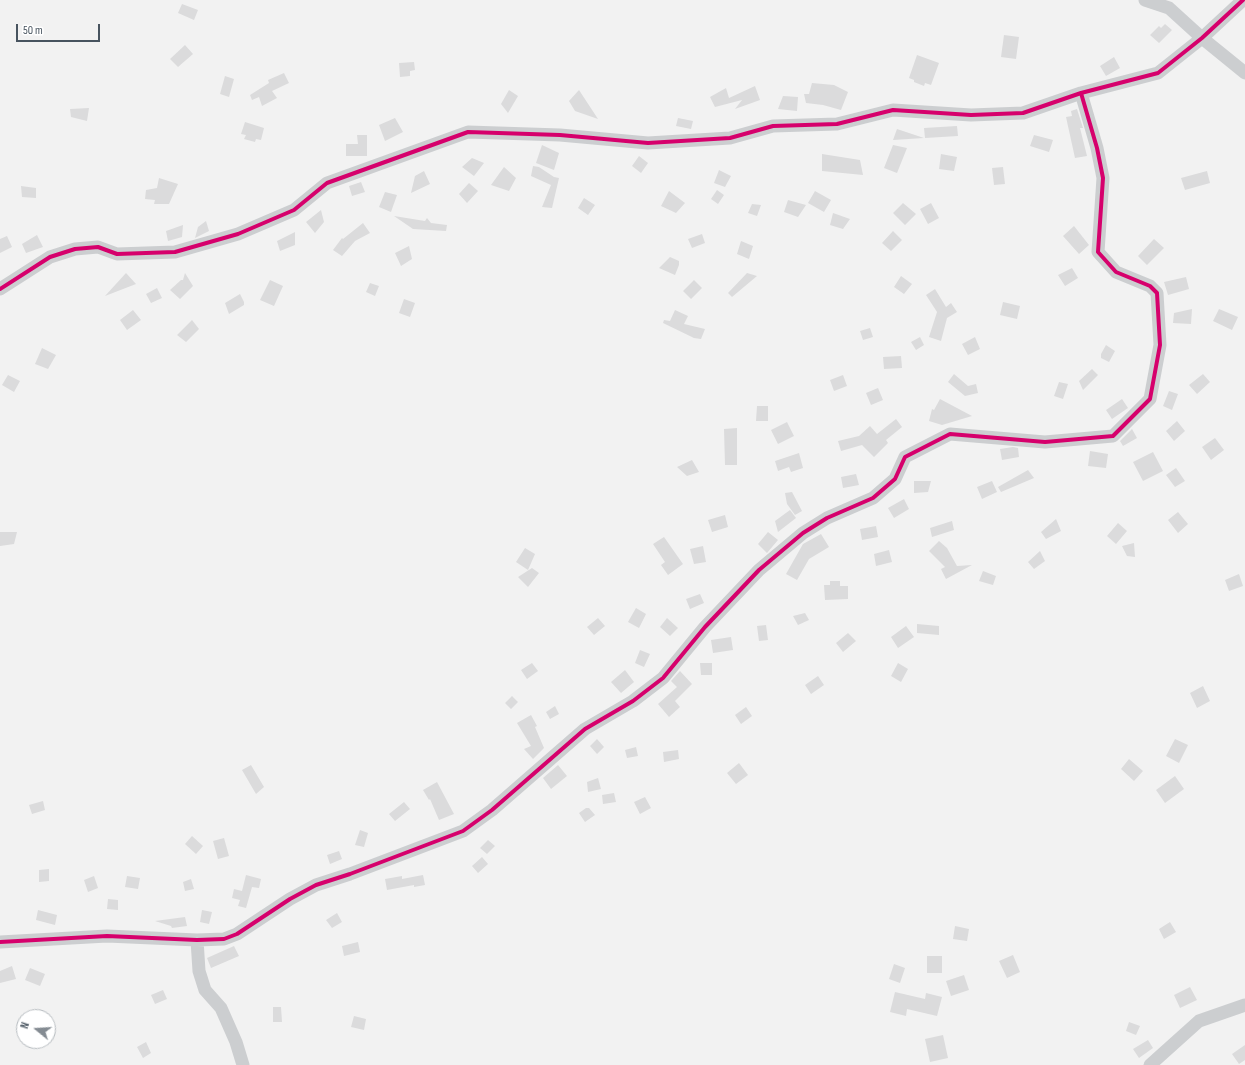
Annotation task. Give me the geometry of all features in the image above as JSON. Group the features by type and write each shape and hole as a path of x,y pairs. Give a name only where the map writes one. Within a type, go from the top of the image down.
{"street":[{"path":"1145,0 1169,8 1202,38 1245,73"},
{"path":"0,290 50,257 75,249 98,247 117,254 175,252 238,234 294,210 327,183 468,132 560,135 648,142 730,138 773,126 837,124 893,110 971,115 1023,113 1081,93 1158,73 1202,38 1243,0"},
{"path":"0,942 108,936 197,940 224,938 237,934 290,899 316,885 350,874 463,831 492,810 585,729 633,701 663,678 705,627 759,570 803,533 827,518 873,498 895,479 905,457 950,434 1045,442 1113,436 1150,399 1160,345 1157,293 1150,286 1116,272 1098,252 1103,178 1097,148 1081,93"},
{"path":"197,940 199,971 205,990 221,1008 236,1042 243,1065"},
{"path":"1150,1065 1199,1021 1245,1005"}],"building":[{"path":"182,4 198,10 194,20 178,13"},
{"path":"1165,24 1172,30 1159,43 1150,35 1159,26 1161,28"},
{"path":"1004,35 1019,37 1016,59 1001,57"},
{"path":"185,45 193,54 178,67 170,59"},
{"path":"917,55 939,63 931,85 925,83 924,86 909,78"},
{"path":"1114,57 1120,68 1106,76 1100,66"},
{"path":"414,62 415,70 410,71 410,76 400,77 399,63"},
{"path":"284,73 289,83 272,91 277,98 262,106 259,97 252,100 250,95 269,83 268,80"},
{"path":"225,76 234,79 229,97 220,94"},
{"path":"812,83 834,85 848,92 841,110 823,105 806,103 804,94 809,94"},
{"path":"755,86 760,100 735,109 742,100 715,107 710,97 726,88 729,98"},
{"path":"509,90 518,96 508,113 501,104"},
{"path":"579,90 598,119 575,111 569,101"},
{"path":"783,96 798,97 797,111 778,109"},
{"path":"89,108 87,121 71,117 70,109"},
{"path":"1077,109 1083,128 1080,128 1087,156 1075,158 1066,117 1072,116 1071,111"},
{"path":"395,118 403,132 385,141 379,125"},
{"path":"678,118 693,121 691,129 676,126"},
{"path":"245,122 264,128 261,140 256,139 255,142 244,139 246,135 241,134"},
{"path":"957,126 958,136 925,138 924,128"},
{"path":"897,129 924,138 893,140"},
{"path":"357,135 367,135 367,156 346,156 346,144 358,144"},
{"path":"1034,135 1053,140 1049,152 1030,146"},
{"path":"542,145 559,153 554,170 536,163"},
{"path":"893,145 907,148 897,173 884,168"},
{"path":"822,154 860,160 863,175 822,171"},
{"path":"941,154 957,157 954,171 939,169"},
{"path":"639,156 648,163 641,173 632,166"},
{"path":"472,158 484,163 474,176 462,167"},
{"path":"533,166 539,167 554,177 559,178 552,208 542,207 551,185 531,176"},
{"path":"504,167 516,178 509,191 491,185"},
{"path":"1003,167 1005,184 994,185 992,168"},
{"path":"719,170 731,176 725,187 714,183"},
{"path":"424,171 430,184 411,193 415,176"},
{"path":"1207,171 1210,183 1185,190 1181,178"},
{"path":"159,178 178,184 169,204 154,204 155,200 145,199 146,190 157,188"},
{"path":"361,182 365,192 352,196 349,186"},
{"path":"469,183 478,191 467,203 459,194"},
{"path":"21,186 36,188 36,198 22,197"},
{"path":"717,190 724,195 718,204 711,199"},
{"path":"669,191 685,203 676,213 661,206"},
{"path":"815,191 831,200 824,212 808,203"},
{"path":"385,192 397,195 391,212 379,207"},
{"path":"584,198 595,205 588,215 578,208"},
{"path":"788,200 806,205 798,217 784,212"},
{"path":"903,203 916,214 905,225 893,213"},
{"path":"931,203 939,218 928,224 920,209"},
{"path":"752,204 761,205 757,216 748,213"},
{"path":"321,210 324,222 315,233 306,222"},
{"path":"833,213 850,219 843,229 830,225"},
{"path":"394,216 425,221 427,218 431,223 447,225 446,231 413,229"},
{"path":"206,221 209,231 195,238 198,227"},
{"path":"363,223 370,233 355,241 342,256 333,250 342,238 343,239"},
{"path":"183,225 182,237 168,241 166,231"},
{"path":"1074,226 1089,245 1079,254 1063,236"},
{"path":"893,231 902,240 891,251 882,243"},
{"path":"295,232 295,245 280,251 277,241"},
{"path":"702,234 705,243 692,248 688,239"},
{"path":"37,235 43,247 26,253 22,244"},
{"path":"7,236 12,247 0,253 0,239"},
{"path":"1154,239 1164,248 1147,265 1138,256"},
{"path":"741,241 753,246 749,259 737,254"},
{"path":"409,246 412,259 401,266 395,253"},
{"path":"670,257 679,261 675,275 659,268"},
{"path":"1072,268 1078,278 1065,286 1058,275"},
{"path":"126,273 136,284 105,296"},
{"path":"185,273 193,286 180,299 170,290 181,280 183,280"},
{"path":"747,273 757,276 732,297 728,293"},
{"path":"901,276 912,284 904,294 894,287"},
{"path":"1186,277 1189,289 1168,295 1164,282"},
{"path":"270,280 283,286 274,306 260,300"},
{"path":"694,280 702,288 691,299 683,291"},
{"path":"370,283 379,286 375,296 366,292"},
{"path":"157,288 162,298 151,303 146,294"},
{"path":"935,289 946,307 951,303 957,312 947,318 941,341 929,337 937,312 926,295"},
{"path":"240,294 244,305 229,314 225,303"},
{"path":"404,299 415,303 410,317 399,313"},
{"path":"1003,302 1020,306 1017,319 1000,315"},
{"path":"1192,309 1191,324 1173,323 1174,313"},
{"path":"1219,309 1238,317 1232,330 1213,321"},
{"path":"133,310 141,320 127,330 120,320"},
{"path":"675,310 688,316 684,324 705,329 701,339 694,338 663,323 664,320 670,321"},
{"path":"192,320 199,329 186,342 177,335"},
{"path":"870,328 873,337 863,340 860,331"},
{"path":"920,337 924,345 916,350 911,342"},
{"path":"975,337 980,349 968,355 962,344"},
{"path":"1106,345 1115,351 1109,362 1101,358 1101,354"},
{"path":"42,348 56,355 48,369 35,364"},
{"path":"901,356 902,368 884,369 883,357"},
{"path":"1092,369 1098,375 1083,390 1079,381"},
{"path":"954,374 968,386 976,384 978,393 965,396 948,382"},
{"path":"1203,374 1210,382 1197,394 1189,385"},
{"path":"8,375 20,381 14,392 2,385"},
{"path":"843,375 847,386 834,391 830,380"},
{"path":"1059,382 1068,384 1063,399 1054,396"},
{"path":"878,388 883,400 871,405 866,393"},
{"path":"1169,391 1178,394 1172,410 1163,406"},
{"path":"940,399 972,416 942,425 929,421 932,409 934,410"},
{"path":"1122,399 1128,408 1112,419 1106,410"},
{"path":"757,406 768,406 768,421 756,421"},
{"path":"896,419 902,427 886,440 888,443 874,457 862,445 841,451 838,441 859,436 870,426 877,434"},
{"path":"1177,421 1185,431 1174,441 1166,431"},
{"path":"787,422 794,436 778,444 771,430"},
{"path":"737,428 737,465 725,465 724,429"},
{"path":"1132,429 1137,438 1123,446 1120,441"},
{"path":"1215,438 1224,450 1211,460 1202,447"},
{"path":"1013,447 1018,448 1019,457 1002,460 1000,449"},
{"path":"1090,451 1108,454 1106,468 1088,466"},
{"path":"1153,452 1163,471 1143,481 1133,462"},
{"path":"799,453 803,468 791,472 789,467 778,471 775,461"},
{"path":"692,460 699,472 687,476 677,467"},
{"path":"1176,468 1185,481 1175,487 1166,475"},
{"path":"1028,470 1034,478 1001,492 998,487"},
{"path":"856,474 859,485 843,488 841,477"},
{"path":"914,481 931,481 928,492 914,493"},
{"path":"992,481 997,492 982,499 977,487"},
{"path":"792,492 802,511 795,515 787,504 785,493"},
{"path":"904,499 909,509 894,518 888,508"},
{"path":"790,510 796,518 778,532 775,521"},
{"path":"1178,512 1188,524 1178,533 1168,520"},
{"path":"725,515 728,527 712,532 708,520"},
{"path":"1056,519 1061,531 1046,539 1041,532"},
{"path":"952,521 954,530 932,537 930,528"},
{"path":"1118,523 1127,531 1116,544 1107,536"},
{"path":"876,526 878,537 862,540 860,529"},
{"path":"0,532 17,532 14,544 0,546"},
{"path":"768,532 778,540 767,553 758,544"},
{"path":"821,534 829,547 809,559 797,580 786,574 803,544"},
{"path":"664,537 683,564 668,575 661,565 665,562 653,544"},
{"path":"939,541 947,548 957,566 972,565 946,579 941,569 945,567 929,551"},
{"path":"1134,543 1135,557 1127,556 1122,546"},
{"path":"703,546 706,562 694,564 690,549"},
{"path":"525,548 535,554 528,570 516,562"},
{"path":"889,550 892,562 876,566 874,554"},
{"path":"1040,551 1045,561 1034,569 1028,562"},
{"path":"532,568 539,573 528,587 518,577"},
{"path":"983,571 996,576 993,585 979,581"},
{"path":"1239,574 1243,586 1229,591 1225,580"},
{"path":"830,581 840,581 840,586 848,586 848,599 825,600 824,585 830,585"},
{"path":"700,594 704,603 690,609 686,599"},
{"path":"636,608 646,614 639,628 628,622"},
{"path":"805,613 809,620 798,625 793,616"},
{"path":"598,618 605,626 594,635 587,627"},
{"path":"667,618 678,628 670,636 660,627"},
{"path":"917,624 939,626 939,635 917,633"},
{"path":"766,625 768,640 759,641 757,626"},
{"path":"906,626 914,637 898,648 891,637"},
{"path":"848,633 856,641 843,652 836,643"},
{"path":"731,637 733,650 713,653 711,640"},
{"path":"640,650 650,654 644,667 635,663"},
{"path":"532,663 538,671 527,679 521,670"},
{"path":"700,663 712,663 712,675 701,675"},
{"path":"898,663 908,669 901,682 891,676"},
{"path":"625,670 634,682 621,693 611,682"},
{"path":"680,671 692,684 675,701 680,707 669,717 658,704 677,687 671,681"},
{"path":"818,676 824,685 811,694 805,685"},
{"path":"1203,686 1210,701 1197,708 1190,693"},
{"path":"512,696 518,702 511,709 505,703"},
{"path":"555,706 559,714 550,719 546,712"},
{"path":"746,707 752,716 741,724 735,715"},
{"path":"531,715 537,726 535,727 544,748 533,759 524,749 531,746 517,723"},
{"path":"597,739 604,747 597,754 590,746"},
{"path":"1175,739 1188,745 1179,763 1166,756"},
{"path":"636,747 638,756 627,758 625,750"},
{"path":"678,750 679,759 664,762 663,752"},
{"path":"1129,759 1143,771 1134,781 1121,769"},
{"path":"739,763 748,775 736,784 727,773"},
{"path":"251,765 264,787 256,794 242,770"},
{"path":"558,765 567,776 551,789 543,778"},
{"path":"1175,776 1184,789 1165,803 1156,790"},
{"path":"598,778 601,789 588,792 587,782"},
{"path":"437,782 454,814 439,820 430,799 429,800 423,790"},
{"path":"614,793 616,802 603,804 602,795"},
{"path":"645,797 651,808 640,814 634,802"},
{"path":"43,801 45,810 32,814 29,805"},
{"path":"404,802 410,809 395,821 389,814"},
{"path":"586,808 589,808 595,815 585,822 579,813"},
{"path":"360,830 368,833 364,847 355,845"},
{"path":"192,836 203,846 196,854 185,844"},
{"path":"224,838 229,856 218,859 213,841"},
{"path":"488,840 495,846 487,854 480,848"},
{"path":"339,851 342,859 330,864 327,855"},
{"path":"482,857 488,864 478,873 472,866"},
{"path":"49,869 49,881 39,882 39,870"},
{"path":"246,875 261,879 259,888 252,887 246,908 238,906 240,900 232,898 234,889 242,891"},
{"path":"423,875 425,885 414,887 414,885 387,890 385,879 402,876 402,879"},
{"path":"94,876 98,888 88,892 84,880"},
{"path":"127,876 140,878 138,889 125,887"},
{"path":"191,879 194,889 185,891 183,882"},
{"path":"108,899 118,900 118,910 107,909"},
{"path":"38,910 57,915 55,925 36,920"},
{"path":"202,910 212,912 209,924 200,922"},
{"path":"337,913 342,922 332,928 326,920"},
{"path":"185,917 187,926 172,928 171,926 155,921"},
{"path":"1170,922 1176,932 1164,939 1159,929"},
{"path":"955,926 969,929 967,941 953,939"},
{"path":"358,942 360,952 344,956 342,946"},
{"path":"234,946 239,956 211,968 207,958"},
{"path":"1013,955 1020,972 1007,978 999,961"},
{"path":"927,956 942,956 942,973 927,973"},
{"path":"894,964 905,968 900,983 889,979"},
{"path":"12,966 16,979 0,983 0,971"},
{"path":"30,968 45,974 40,986 25,980"},
{"path":"964,975 969,990 951,996 946,981"},
{"path":"1190,987 1197,1000 1180,1008 1174,995"},
{"path":"163,990 167,999 155,1004 151,995"},
{"path":"895,992 925,999 926,993 942,997 937,1016 907,1009 906,1016 890,1012"},
{"path":"273,1007 281,1007 282,1022 273,1022"},
{"path":"354,1016 366,1019 364,1030 351,1027"},
{"path":"1129,1022 1140,1026 1136,1035 1126,1031"},
{"path":"943,1035 948,1058 930,1062 925,1039"},
{"path":"1148,1040 1153,1048 1139,1058 1133,1049"},
{"path":"146,1042 151,1053 143,1058 137,1047"},
{"path":"1245,1045 1245,1060 1239,1064 1232,1054"}],"cycle path":[{"path":"0,289 50,257 75,249 98,247 117,254 175,252 238,234 294,210 327,183 468,132 560,135 648,143 730,138 773,126 837,124 893,110 971,115 1023,113 1081,93 1158,73 1202,38 1243,0"},
{"path":"0,942 107,936 197,940 224,939 237,934 290,899 316,885 350,874 463,831 492,810 585,729 633,701 663,678 705,627 759,570 803,533 827,518 873,498 895,479 905,457 950,434 1045,442 1113,436 1150,399 1160,345 1157,293 1150,286 1116,272 1098,252 1103,178 1097,148 1081,93"}]}
